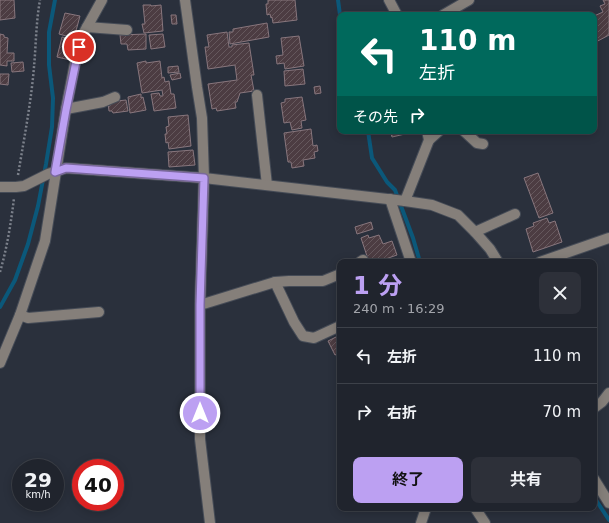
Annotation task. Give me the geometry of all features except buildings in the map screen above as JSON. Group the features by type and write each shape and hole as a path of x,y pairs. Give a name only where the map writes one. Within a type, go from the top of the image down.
{"street":[{"path":"0,362 20,315 45,241 52,202 55,172 76,58 82,36 102,0"},
{"path":"185,0 202,118 204,178 200,305 200,439 210,523"},
{"path":"390,0 396,12"},
{"path":"448,12 469,0"},
{"path":"87,27 127,30"},
{"path":"257,95 267,185"},
{"path":"66,110 116,98"},
{"path":"467,134 477,143 483,144"},
{"path":"405,201 428,136"},
{"path":"0,187 24,186 48,174 66,168 204,178 405,201 432,205 458,215 476,232 496,259"},
{"path":"390,199 410,259"},
{"path":"476,232 515,214"},
{"path":"549,259 609,238"},
{"path":"200,305 275,282 323,281 337,275"},
{"path":"275,282 294,322 303,336 314,338 337,327"},
{"path":"20,315 28,318 100,312"},
{"path":"597,406 609,393"},
{"path":"597,484 609,504"},
{"path":"421,523 425,511"},
{"path":"477,511 485,523"}],"path":[{"path":"18,174 34,68 40,0"},
{"path":"0,272 6,252 14,198"}],"waterway":[{"path":"0,307 15,280 28,244 38,206 46,164 52,127 53,98 49,65 49,32 55,0"},
{"path":"338,0 340,12"},
{"path":"368,134 372,158 387,182 395,190 419,259"},
{"path":"597,502 609,520"}],"route":[{"path":"79,47 55,172 66,168 204,178 200,305 200,413"}]}
